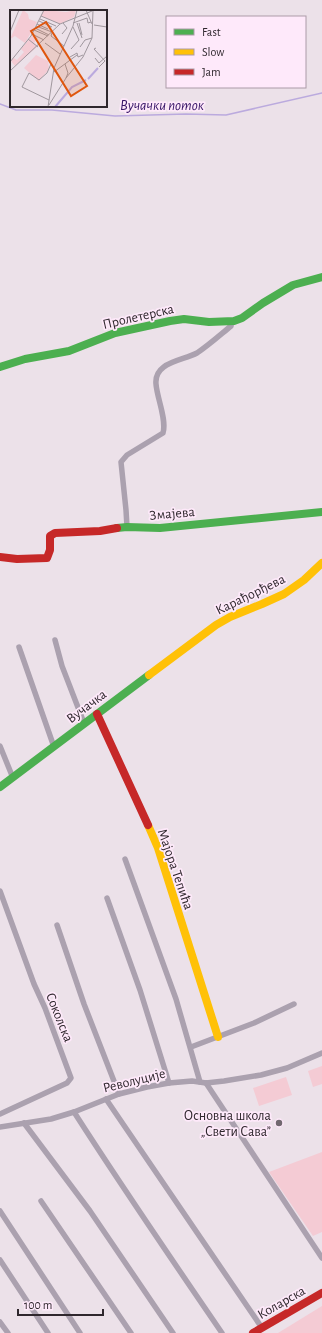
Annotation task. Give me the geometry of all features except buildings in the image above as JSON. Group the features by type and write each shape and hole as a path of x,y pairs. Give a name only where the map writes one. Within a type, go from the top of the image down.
{"street":[{"name":"Пролетерска","path":"0,367 25,359 69,351 115,333 170,321 184,319 209,322 232,321 242,318 263,303 293,286 322,277"},
{"path":"127,527 122,462 128,455 163,431 164,424 156,385 157,373 162,368 196,353 231,326 232,321"},
{"name":"Змајева","path":"0,557 17,559 47,558 50,553 50,536 52,534 113,530 127,527 160,528 322,512"},
{"name":"Карађорђева","path":"188,646 226,618 270,601 287,591 306,578 322,563"},
{"path":"55,640 62,666 84,723"},
{"name":"Вучачка","path":"0,787 188,646"},
{"path":"19,647 54,747"},
{"name":"Мајора Тепића","path":"97,714 158,848 218,1037"},
{"path":"0,746 13,778"},
{"path":"125,860 176,999 203,1082 322,1258"},
{"name":"Соколска","path":"0,891 34,984 45,1008 71,1078 67,1083 0,1114"},
{"path":"107,898 140,990 168,1083"},
{"path":"57,925 84,1004 119,1094"},
{"path":"191,1047 254,1023 294,1004"},
{"name":"Револуције","path":"0,1127 51,1119 74,1112 119,1094 147,1087 168,1083 192,1081 203,1082 248,1077 276,1071 322,1053"},
{"path":"106,1099 262,1328"},
{"path":"74,1112 151,1230 172,1258 222,1333"},
{"path":"24,1123 90,1211 173,1333"},
{"path":"41,1201 131,1333"},
{"path":"0,1211 80,1333"},
{"path":"0,1260 48,1333"},
{"name":"Коларска","path":"253,1333 322,1294"},
{"path":"0,1322 8,1333"}],"shaded area":[{"path":"322,1066 322,1084 313,1087 308,1071"},
{"path":"286,1077 292,1095 259,1106 253,1088"},
{"path":"322,1152 322,1232 313,1236 269,1172"},
{"path":"322,1306 322,1333 278,1333"}],"waterway":[{"name":"Вучачки поток","path":"0,104 16,110 52,110 115,116 186,114 226,115 322,93"}],"traffic: fast":[{"path":"0,367 25,359 69,351 115,333 170,321 184,319 209,322 234,321 242,318 293,285 322,277"},
{"path":"117,528 160,528 322,512"},
{"path":"0,787 149,675"}],"traffic: slow":[{"path":"149,675 216,625 230,617 284,594 304,580 322,563"},
{"path":"148,825 158,848 218,1037"}],"traffic: jam":[{"path":"0,557 17,559 47,558 50,550 50,536 55,533 100,531 117,528"},
{"path":"97,714 148,825"},
{"path":"253,1333 322,1293"}],"place":[{"name":"Основна школа „Свети Сава”","path":"279,1123"}]}
